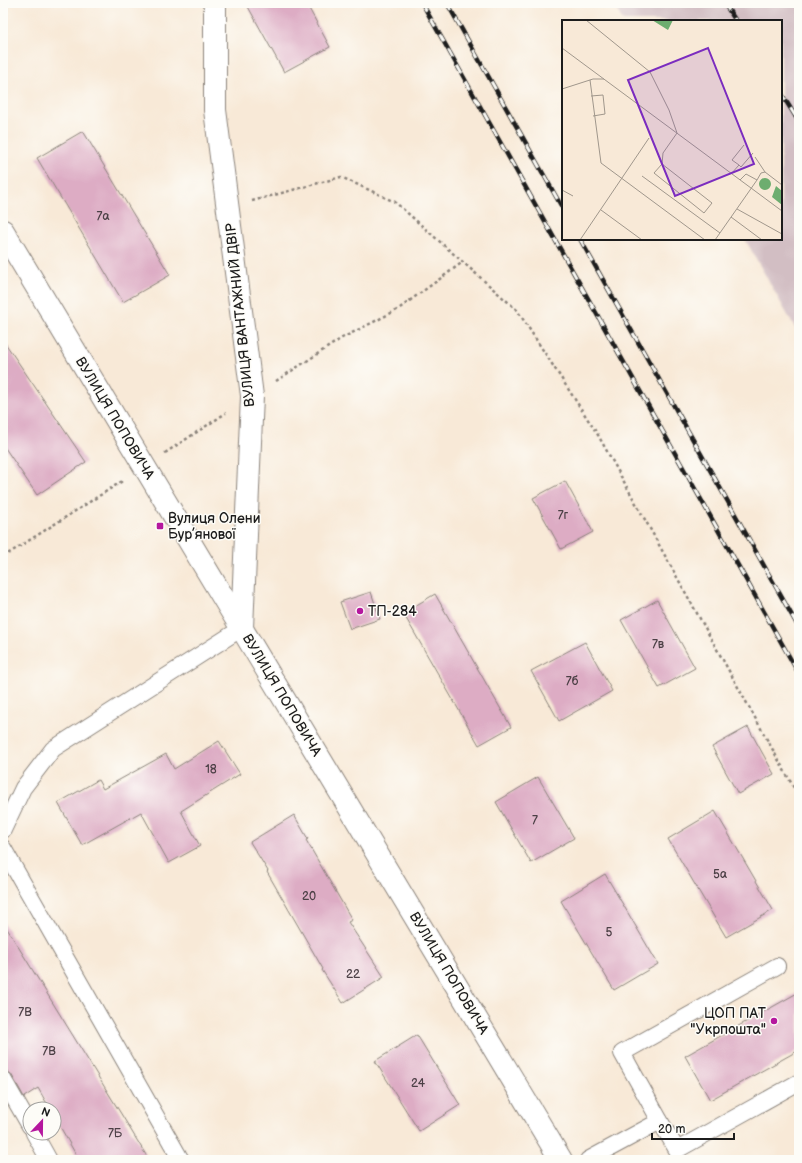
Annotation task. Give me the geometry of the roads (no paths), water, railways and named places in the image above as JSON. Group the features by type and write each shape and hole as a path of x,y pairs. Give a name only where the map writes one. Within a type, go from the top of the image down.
{"street":[{"name":"ВУЛИЦЯ ВАНТАЖНИЙ ДВІР","path":"214,3 215,110 252,396 242,628"},
{"name":"ВУЛИЦЯ ПОПОВИЧА","path":"3,231 561,1160"}],"lane":[{"path":"3,830 23,788 53,749 242,628"},
{"path":"3,848 181,1160"},
{"path":"777,966 622,1053 677,1150 799,1082"},
{"path":"3,1079 22,1112"},
{"path":"588,1160 660,1121"},
{"path":"39,1141 50,1160"}],"railway":[{"path":"422,3 799,674"},
{"path":"447,3 562,207"},
{"path":"724,3 735,20"},
{"path":"782,95 799,122"},
{"path":"581,240 799,628"}],"place":[{"name":"Вулиця Олени Бур’янової","path":"160,526"},
{"name":"ТП-284","path":"360,611"},
{"name":"ЦОП ПАТ \"Укрпошта\"","path":"774,1021"}]}
